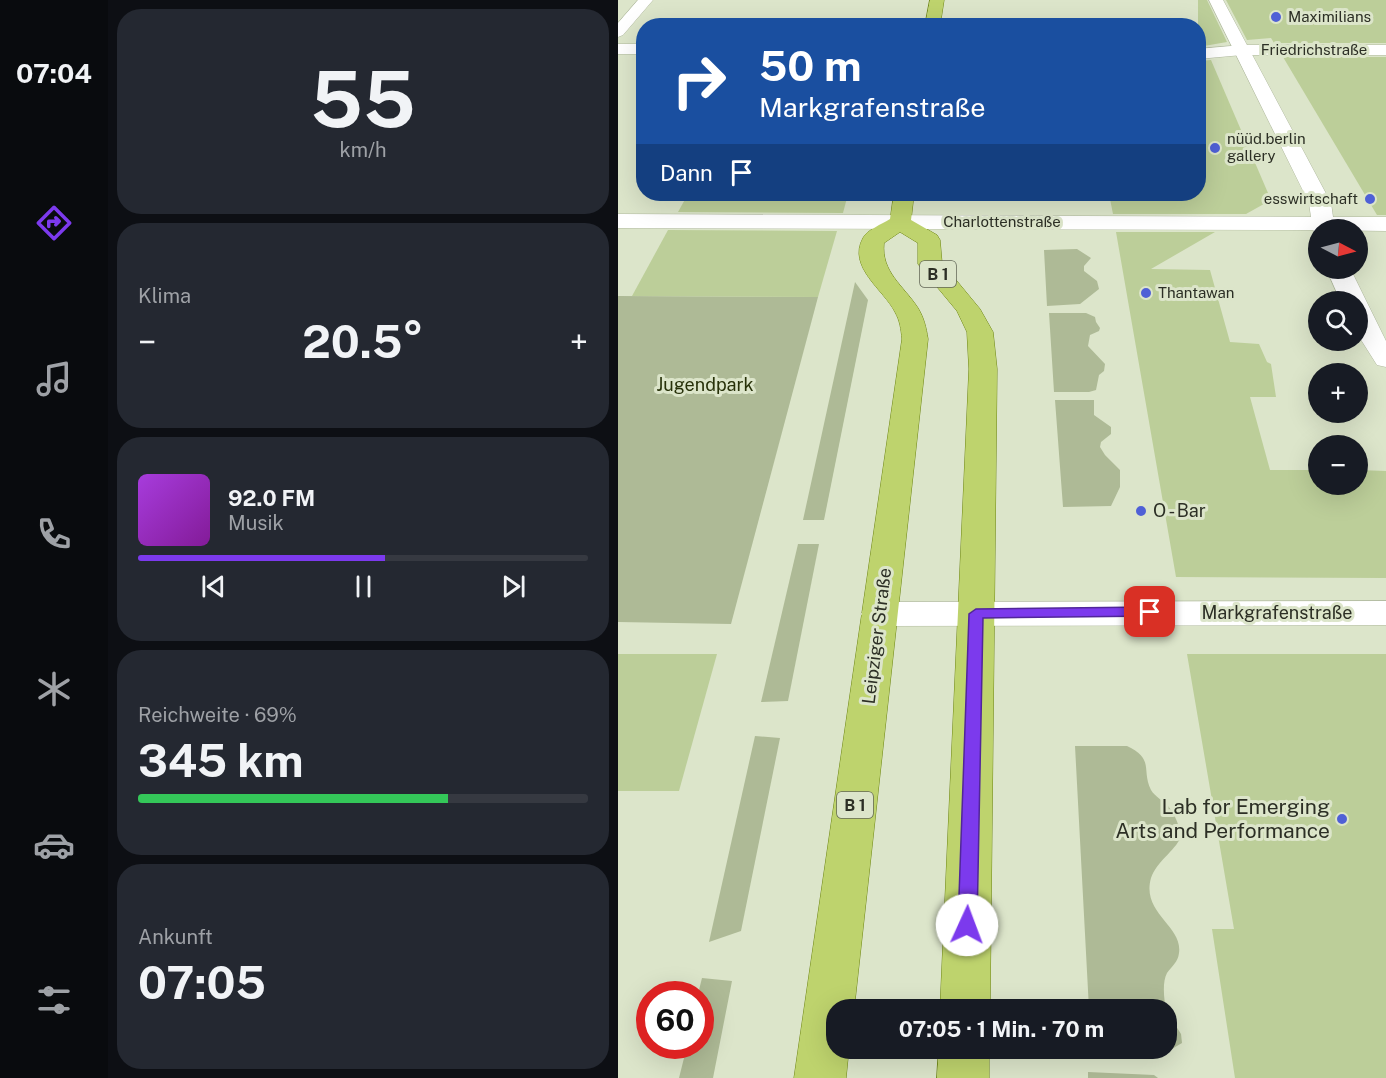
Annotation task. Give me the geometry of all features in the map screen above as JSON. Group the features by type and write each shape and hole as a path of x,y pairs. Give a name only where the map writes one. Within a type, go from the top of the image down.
{"main road":[{"path":"934,18 937,0"},
{"path":"900,222 903,201"},
{"name":"B 1","path":"900,222 929,240 930,264 968,309 980,332 983,369 965,999"},
{"name":"Leipziger Straße","path":"820,1078 915,339 912,320 903,305 878,276 870,254 873,240 900,222"},
{"path":"963,1078 964,1059"}],"street":[{"path":"618,32 646,0"},
{"path":"1216,0 1320,202 1322,219"},
{"name":"Friedrichstraße","path":"1206,46 1242,50"},
{"path":"618,49 636,49"},
{"name":"Friedrichstraße","path":"1206,53 1242,50 1386,50"},
{"name":"Charlottenstraße","path":"618,221 1308,226"},
{"name":"Charlottenstraße","path":"1368,225 1386,224"},
{"path":"1368,330 1386,359"},
{"name":"Markgrafenstraße","path":"879,614 1386,613"}],"green space":[{"path":"1077,249 1091,258 1084,266 1084,271 1097,281 1099,289 1080,304 1047,306 1044,250"},
{"path":"855,282 868,300 824,520 803,520"},
{"name":"Jugendpark","path":"618,296 818,297 731,624 618,622"},
{"path":"1049,313 1086,313 1095,317 1100,328 1099,331 1090,335 1088,346 1105,364 1104,371 1099,375 1096,390 1054,392"},
{"path":"1055,400 1094,400 1094,415 1111,427 1111,434 1101,442 1100,447 1120,470 1120,487 1111,506 1063,507"},
{"path":"798,544 819,544 788,701 761,702"},
{"path":"755,736 780,738 741,931 709,942"},
{"path":"1075,746 1127,746 1136,751 1144,760 1151,790 1171,809 1178,825 1181,837 1154,872 1149,890 1157,910 1179,943 1179,953 1164,981 1164,999 1088,999"},
{"path":"702,978 732,981 713,1078 679,1078 684,1059 714,1059 714,981 701,981"},
{"path":"1177,1028 1181,1034 1182,1043 1177,1046"},
{"path":"1088,1072 1154,1075 1158,1078 1088,1078"}],"building":[{"path":"1198,0 1207,0 1227,42 1206,46 1206,18 1198,18"},
{"path":"1226,0 1386,0 1386,43 1274,43 1271,38 1247,40"},
{"path":"1283,57 1386,57 1386,215 1377,215"},
{"path":"1206,60 1211,60 1271,200 1246,214 1113,214 1110,201 1206,201"},
{"path":"684,201 846,201 843,213 678,212"},
{"path":"668,230 837,231 818,297 632,296"},
{"path":"1116,232 1215,232 1151,269 1210,270 1230,342 1259,344 1267,362 1271,364 1276,397 1250,397 1270,470 1308,470 1308,495 1368,495 1368,470 1386,471 1386,578 1176,577"},
{"path":"618,654 717,654 679,791 618,791"},
{"path":"1187,654 1386,654 1386,1078 1235,1078 1212,929 1234,929"}],"place":[{"name":"Maximilians","path":"1276,17"},
{"name":"nüüd.berlin gallery","path":"1215,148"},
{"name":"esswirtschaft","path":"1370,199"},
{"name":"Thantawan","path":"1146,293"},
{"name":"O - Bar","path":"1141,511"},
{"name":"Lab for Emerging Arts and Performance","path":"1342,819"}],"route":[{"path":"967,925 976,614 1150,612"}]}
